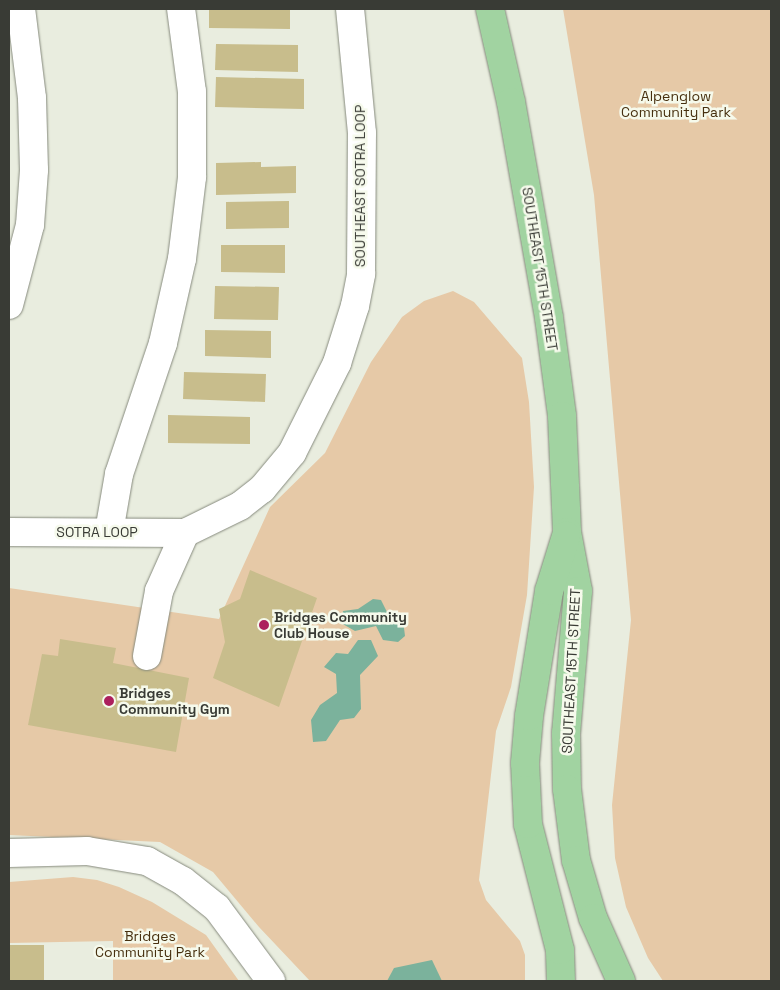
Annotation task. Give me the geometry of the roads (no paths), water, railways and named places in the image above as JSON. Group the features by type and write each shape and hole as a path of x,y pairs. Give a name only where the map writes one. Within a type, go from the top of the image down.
{"main road":[{"name":"SOUTHEAST 15TH STREET","path":"490,9 511,102 549,318 562,416 567,532 578,591 566,733 567,789 576,860 593,918 621,981"},
{"name":"SOUTHEAST 15TH STREET","path":"561,981 560,950 528,824 525,763 529,716 549,591 567,532"}],"street":[{"path":"9,305 30,225 34,170 32,98 21,9"},
{"path":"109,532 119,474 163,343 182,259 192,178 192,92 181,9"},
{"name":"SOUTHEAST SOTRA LOOP","path":"185,533 240,506 262,489 292,453 337,363 355,306 363,241 362,133 350,9"},
{"name":"SOTRA LOOP","path":"9,532 185,533"},
{"path":"147,656 159,591 185,533"},
{"path":"9,853 87,850 147,861 183,880 217,908 271,981"}],"place":[{"name":"Bridges Community Club House","path":"264,625"},
{"name":"Bridges Community Gym","path":"109,701"}],"park label":[{"name":"Alpenglow Community Park","path":"676,104"},
{"name":"Bridges Community Park","path":"150,944"}]}
